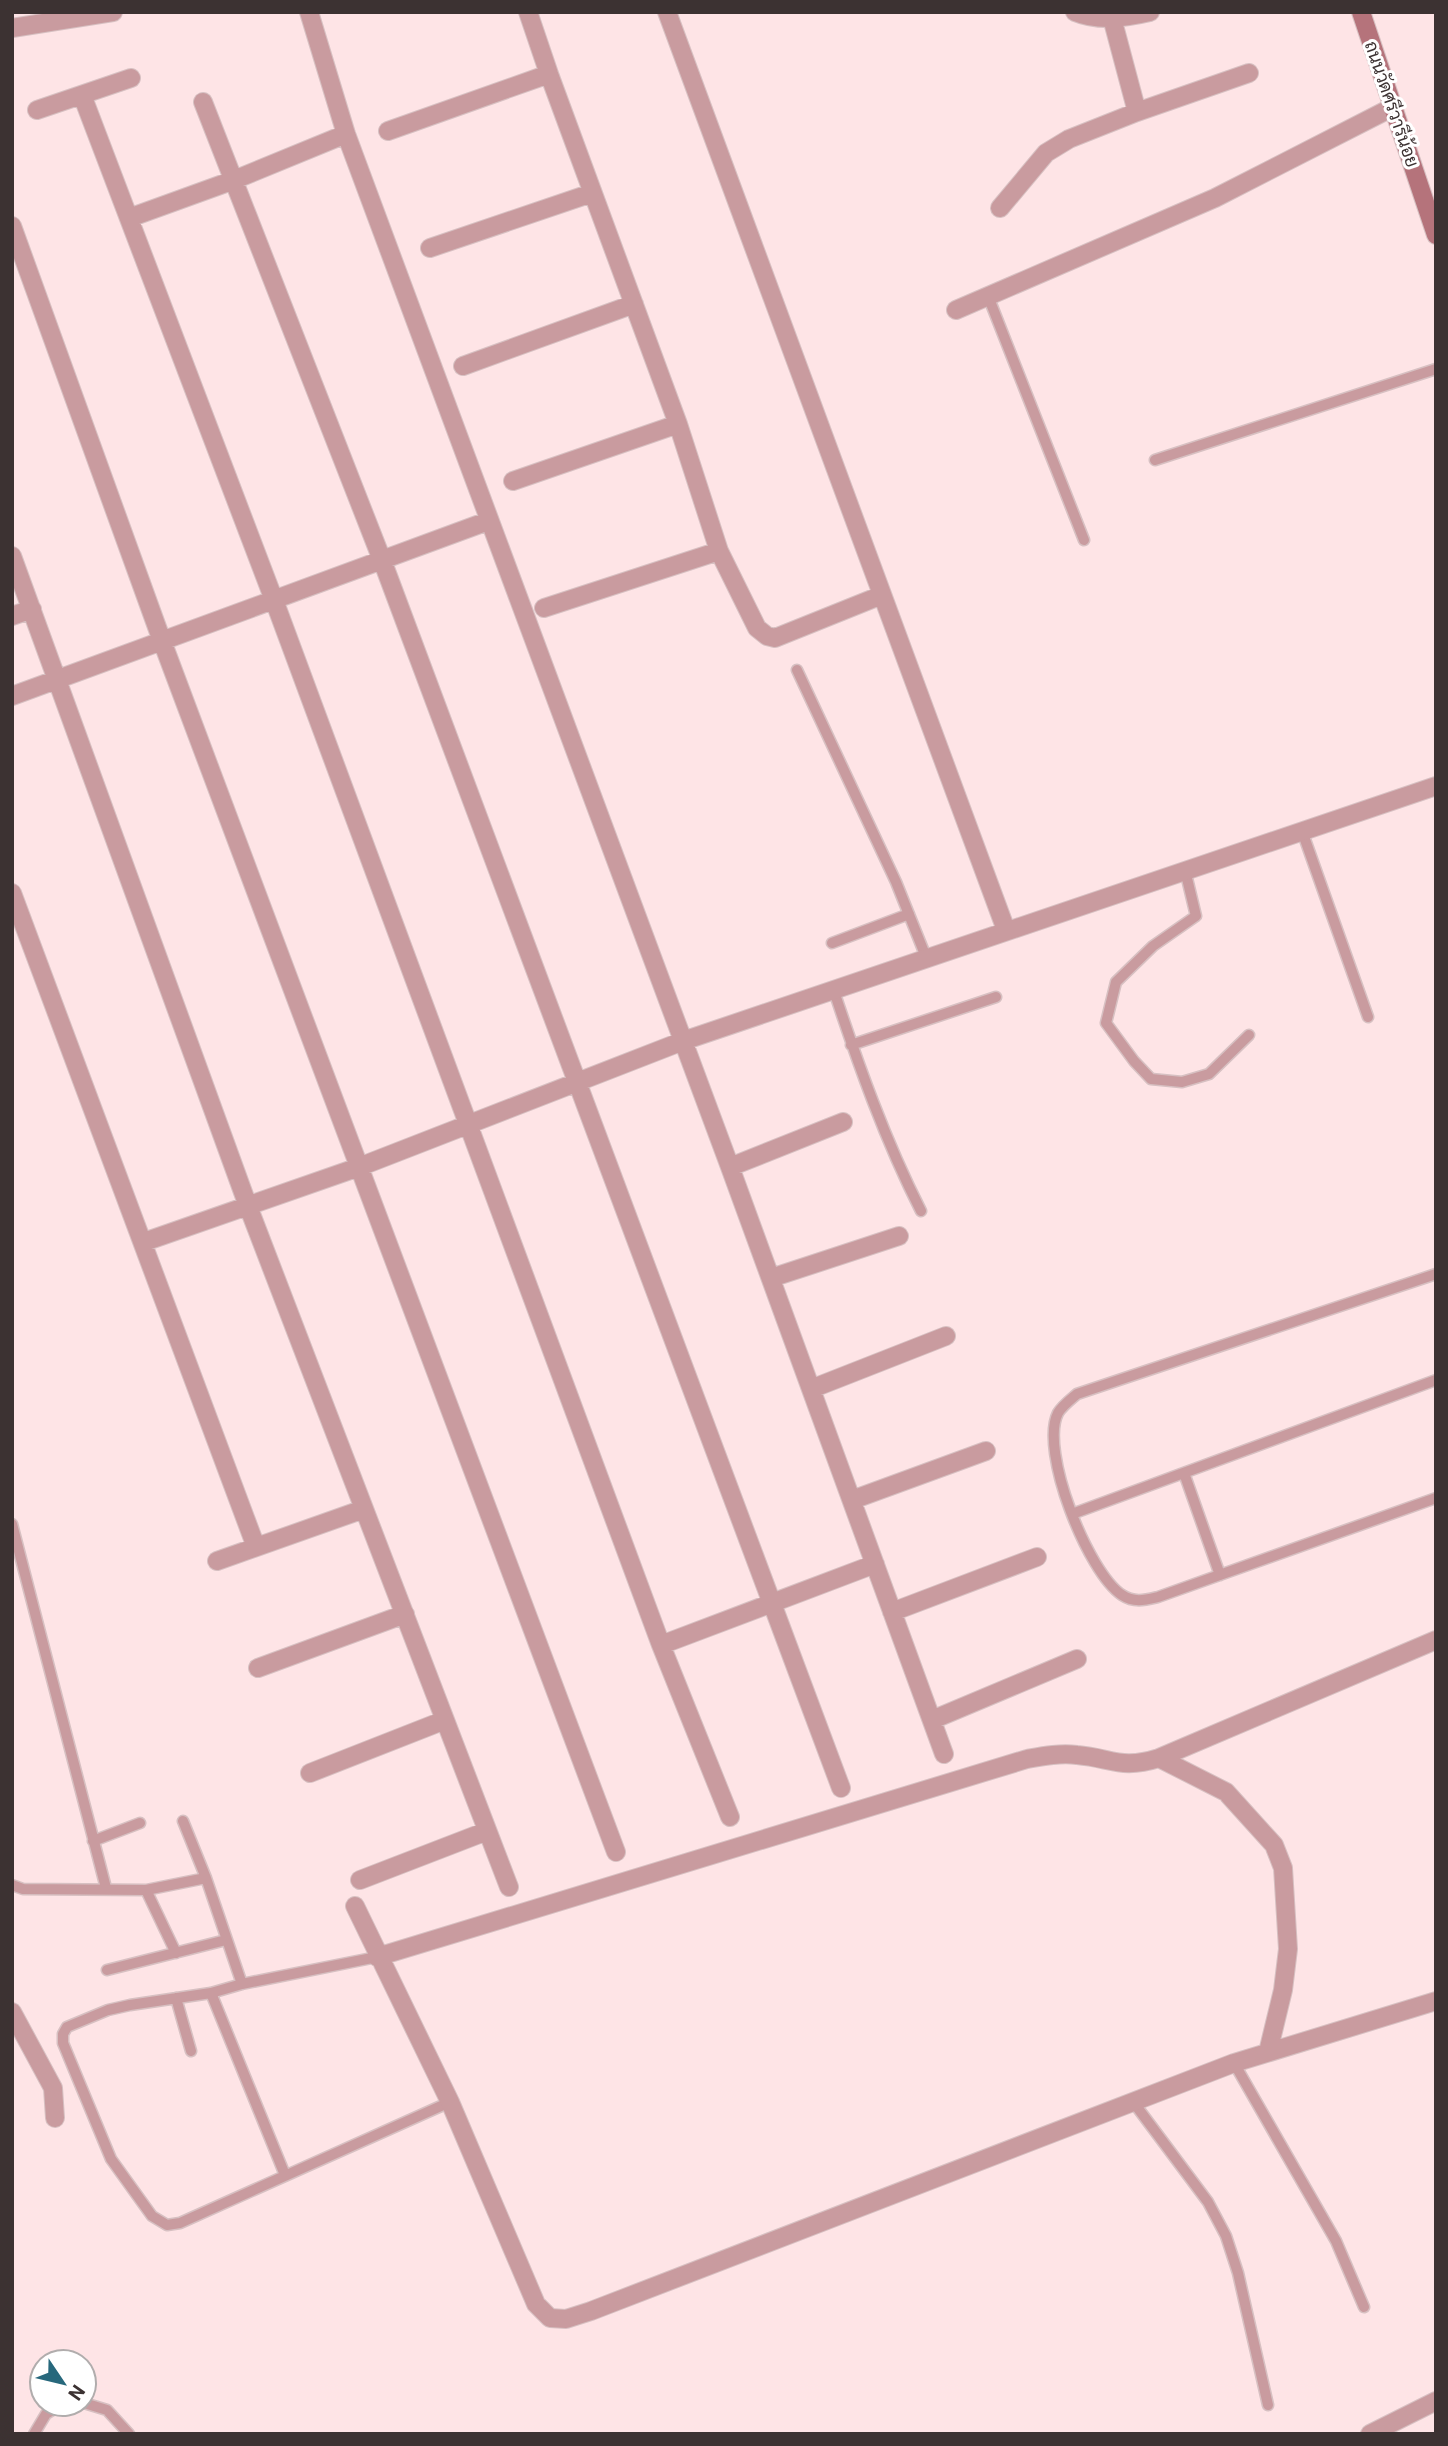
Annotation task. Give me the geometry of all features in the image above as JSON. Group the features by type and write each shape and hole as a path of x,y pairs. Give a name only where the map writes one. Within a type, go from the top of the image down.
{"main road":[{"name":"ถนนวัดศรีวารีน้อย","path":"1361,12 1436,235"}],"street":[{"path":"12,27 114,12"},
{"path":"309,12 346,134 771,1278 944,1754"},
{"path":"528,12 678,424 719,551 757,628 767,636 775,638 882,595"},
{"path":"667,12 1006,930"},
{"path":"1074,12 1090,18 1112,18 1150,12"},
{"path":"1112,18 1137,112"},
{"path":"1000,208 1046,153 1069,139 1249,73"},
{"path":"388,131 549,74"},
{"path":"37,110 131,78"},
{"path":"82,94 274,600 661,1645 730,1817"},
{"path":"203,102 382,560 841,1788"},
{"path":"956,310 1215,198 1393,107"},
{"path":"129,218 234,180 346,134"},
{"path":"430,248 592,193"},
{"path":"12,226 17,256 616,1852"},
{"path":"463,366 634,304"},
{"path":"513,481 678,424"},
{"path":"12,696 488,521"},
{"path":"544,608 719,551"},
{"path":"12,556 248,1206 509,1887"},
{"path":"12,615 32,609"},
{"path":"144,1242 359,1167 683,1041 833,988 1436,786"},
{"path":"12,893 256,1548"},
{"path":"730,1167 843,1122"},
{"path":"771,1278 899,1237"},
{"path":"811,1389 946,1336"},
{"path":"852,1500 986,1451"},
{"path":"217,1561 364,1509"},
{"path":"892,1612 1037,1557"},
{"path":"661,1645 875,1564"},
{"path":"258,1668 405,1614"},
{"path":"377,1956 1027,1759 1055,1754 1079,1755 1139,1765 1436,1640"},
{"path":"932,1720 1077,1658"},
{"path":"310,1773 445,1720"},
{"path":"1159,1758 1226,1792 1274,1845 1283,1868 1288,1949 1283,1990 1268,2052"},
{"path":"360,1880 487,1831"},
{"path":"355,1906 450,2102 536,2304 550,2318 566,2319 1234,2063 1436,2001"},
{"path":"12,2012 53,2088 55,2118"},
{"path":"1370,2434 1436,2401"}],"lane":[{"path":"988,296 1084,540"},
{"path":"1155,460 1436,369"},
{"path":"797,670 909,914 926,957"},
{"path":"1302,831 1368,1017"},
{"path":"1185,870 1196,916 1153,946 1116,982 1106,1023 1152,1079 1182,1083 1209,1074 1249,1035"},
{"path":"832,943 909,914"},
{"path":"833,988 851,1045 897,1163 920,1211"},
{"path":"851,1045 996,997"},
{"path":"1436,1274 1077,1394 1057,1414 1053,1433 1056,1466 1083,1544 1113,1588 1122,1596 1138,1602 1436,1498"},
{"path":"1072,1514 1436,1380"},
{"path":"1184,1473 1220,1575"},
{"path":"12,1524 106,1888"},
{"path":"183,1821 206,1878 242,1984"},
{"path":"93,1841 141,1824"},
{"path":"12,1885 23,1889 146,1890 206,1878"},
{"path":"146,1890 176,1953"},
{"path":"107,1970 226,1940"},
{"path":"377,1956 211,1993 108,2010 67,2028 62,2043 111,2159 152,2216 167,2225 180,2223 450,2102"},
{"path":"211,1993 285,2175"},
{"path":"176,1998 191,2051"},
{"path":"1234,2063 1336,2241 1364,2307"},
{"path":"1134,2103 1208,2202 1226,2236 1238,2273 1268,2405"},
{"path":"98,2407 107,2410 129,2434"},
{"path":"34,2434 44,2418"}]}
